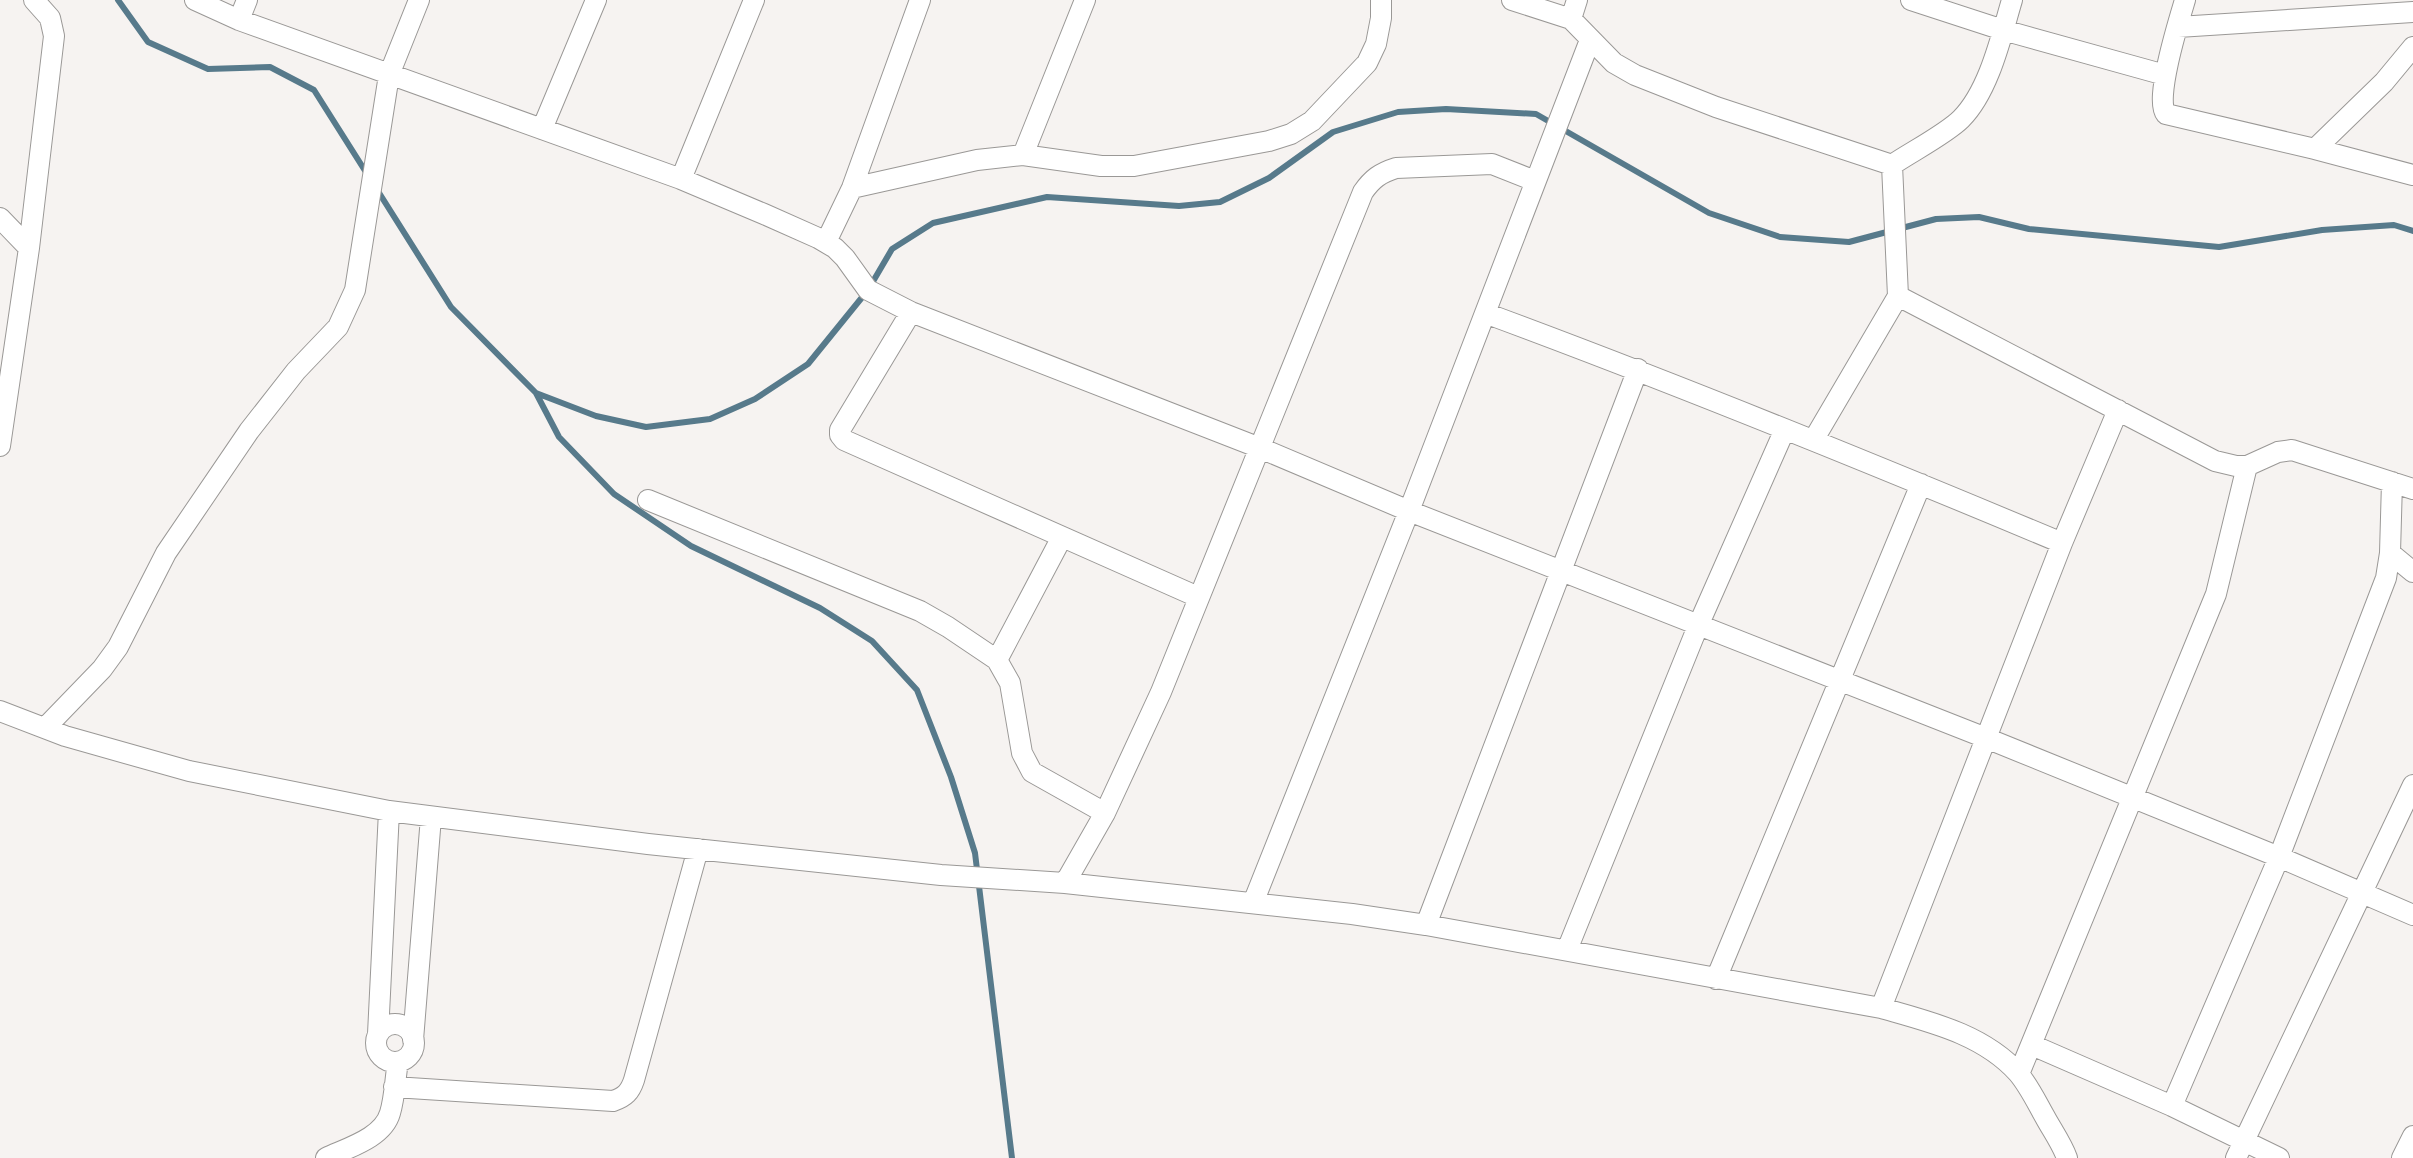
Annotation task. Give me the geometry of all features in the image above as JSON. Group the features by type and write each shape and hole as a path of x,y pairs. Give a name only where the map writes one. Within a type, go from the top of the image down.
{"street":[{"path":"0,446 29,248 54,36 50,18 34,0"},
{"path":"195,0 239,20 681,179 826,242 845,258 868,290 911,312 1260,448 1409,511 1986,738 2363,891 2413,915"},
{"path":"239,20 246,0"},
{"path":"45,728 102,669 118,647 166,553 249,431 296,372 338,327 347,311 354,290 389,75 418,0"},
{"path":"542,129 596,0"},
{"path":"681,179 754,0"},
{"path":"826,242 852,188 920,0"},
{"path":"1023,155 1085,0"},
{"path":"852,188 994,157 1023,155 1101,166 1134,166 1269,141 1291,134 1312,121 1367,63 1376,44 1381,18 1381,0"},
{"path":"1512,0 1574,9 1590,40 1614,63 1635,75 1716,107 1892,165"},
{"path":"1911,0 2003,30 2165,75"},
{"path":"1892,165 1960,120 1973,105 1984,82 2012,0"},
{"path":"2185,0 2165,75 2161,106 2170,117 2315,149 2413,175"},
{"path":"2178,27 2413,12"},
{"path":"1253,903 1409,511 1590,40"},
{"path":"2315,149 2384,82 2413,47"},
{"path":"1065,883 1105,813 1161,692 1363,192 1371,180 1381,173 1396,168 1482,164 1502,167 1535,181"},
{"path":"1814,439 1898,296 1892,165"},
{"path":"0,218 29,248"},
{"path":"1898,296 2216,461 2236,466 2247,465 2278,452 2292,450 2413,489"},
{"path":"911,312 840,430 841,438 1198,597"},
{"path":"1485,313 1638,369 1814,439 2062,543"},
{"path":"1426,925 1638,369"},
{"path":"1881,1008 2062,543 2118,410"},
{"path":"1567,950 1698,626 1785,429"},
{"path":"2019,1074 2216,594 2247,465"},
{"path":"2172,1106 2280,857 2386,578 2390,553 2392,482"},
{"path":"1716,979 1922,484"},
{"path":"648,500 920,611 997,660 1010,683 1022,753 1032,772 1105,813"},
{"path":"997,660 1062,537"},
{"path":"2390,553 2413,572"},
{"path":"0,711 45,728 189,771 389,811 698,849 940,875 1065,883 1352,914 1567,950 1881,1008 1944,1026 1986,1047 2019,1074 2067,1158"},
{"path":"2240,1150 2413,785"},
{"path":"389,811 376,1048 379,1054 390,1061 398,1062 410,1054 413,1040 431,817"},
{"path":"394,1087 613,1101 623,1097 631,1089 634,1080 698,849"},
{"path":"378,1034 390,1025 398,1024 410,1033 413,1040"},
{"path":"2032,1045 2172,1106 2240,1150 2279,1158"},
{"path":"326,1158 369,1137 386,1122 390,1113 398,1062"},
{"path":"2402,1158 2413,1136"}],"waterway":[{"path":"118,0 148,42 208,69 270,67 314,90 369,177"},
{"path":"536,393 596,416 646,427 710,419 755,399 808,364 868,290 892,249 933,223 1047,197 1179,206 1220,202 1269,178 1333,132 1398,112 1446,109 1536,114 1709,213 1780,237 1849,242 1936,219 1979,217 2029,229 2219,247 2322,230 2394,225 2413,231"},
{"path":"376,188 451,307 536,393 559,437 614,494 691,546 820,608 872,641 917,690 951,777 975,853 1012,1158"}]}
